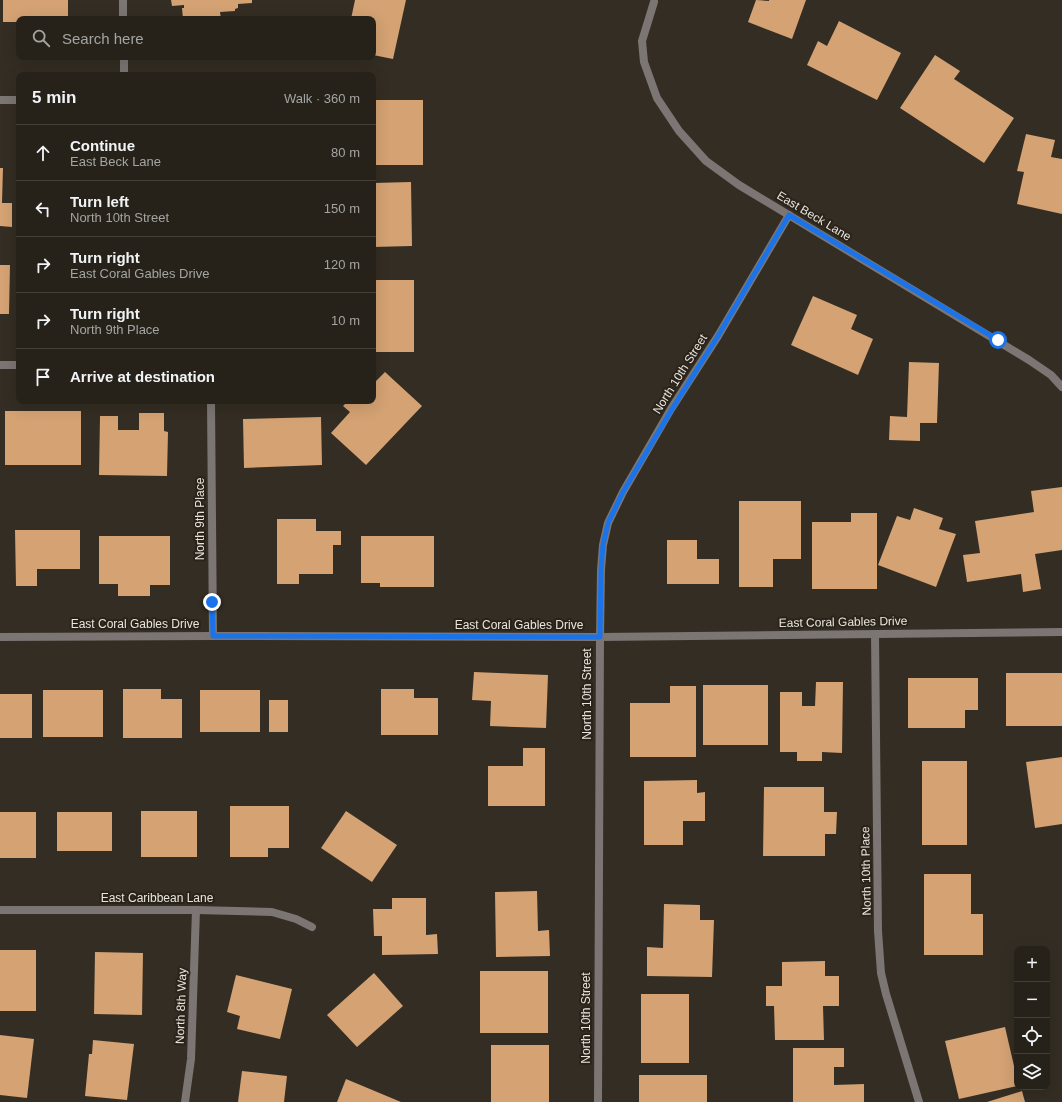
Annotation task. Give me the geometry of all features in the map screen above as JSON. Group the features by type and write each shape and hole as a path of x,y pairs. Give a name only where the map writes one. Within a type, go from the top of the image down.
{"street":[{"path":"123,0 123,16"},
{"name":"East Beck Lane","path":"654,2 642,41 644,62 657,98 679,132 706,161 739,185 998,340 1050,375 1062,387"},
{"path":"124,60 124,72"},
{"path":"0,100 16,100"},
{"name":"North 10th Street","path":"598,1102 600,637 603,545 608,523 623,492 789,215"},
{"path":"0,365 16,365"},
{"name":"North 9th Place","path":"211,404 213,636"},
{"name":"East Coral Gables Drive","path":"0,637 600,637 1062,632"},
{"name":"North 10th Place","path":"875,634 878,931 880,958 886,994 919,1102"},
{"name":"East Caribbean Lane","path":"0,910 196,910 272,912 296,919 312,927"},
{"name":"North 8th Way","path":"185,1102 191,1059 196,910"}],"building":[{"path":"3,0 68,0 68,16 16,16 16,22 3,22"},
{"path":"171,0 252,0 252,3 238,4 238,8 235,9 235,11 220,12 221,16 183,16 182,8 184,8 184,5 172,6"},
{"path":"355,0 406,0 393,59 376,56 376,16 352,16"},
{"path":"756,0 806,0 792,39 748,22"},
{"path":"839,21 901,53 877,100 807,65 818,41 827,46"},
{"path":"935,55 960,71 954,79 1014,118 984,163 900,108"},
{"path":"376,100 423,100 423,165 376,165"},
{"path":"1026,134 1055,140 1051,157 1062,159 1062,214 1017,204 1024,172 1017,171"},
{"path":"0,168 3,168 2,203 12,203 12,227 0,226"},
{"path":"411,182 412,246 376,247 376,183"},
{"path":"0,265 10,265 9,314 0,314"},
{"path":"376,280 414,280 414,352 376,352"},
{"path":"813,296 857,315 851,329 873,339 858,375 791,345"},
{"path":"909,362 939,363 937,423 920,423 920,441 889,440 890,416 907,417"},
{"path":"385,372 422,406 366,465 331,433 350,412 343,406 345,404 376,404 376,381"},
{"path":"5,411 81,411 81,465 5,465"},
{"path":"139,413 164,413 164,431 168,432 167,476 99,475 100,416 118,416 118,430 139,430"},
{"path":"321,417 322,465 244,468 243,419"},
{"path":"1062,487 1062,550 1035,554 1041,589 1023,592 1021,574 967,582 963,555 980,553 975,521 1034,512 1031,491"},
{"path":"739,501 801,501 801,559 773,559 773,587 739,587"},
{"path":"914,508 943,518 939,529 956,534 936,587 878,565 897,516 910,520"},
{"path":"851,513 877,513 877,589 812,589 812,522 851,522"},
{"path":"277,519 316,519 316,531 341,531 341,545 333,545 333,574 299,574 299,584 277,584"},
{"path":"15,530 80,530 80,569 37,569 37,586 16,586"},
{"path":"99,536 170,536 170,585 150,585 150,596 118,596 118,584 99,584"},
{"path":"361,536 434,536 434,587 380,587 380,583 361,583"},
{"path":"667,540 697,540 697,559 719,559 719,584 667,584"},
{"path":"474,672 548,675 546,728 490,726 491,701 472,700"},
{"path":"1006,673 1062,673 1062,726 1006,726"},
{"path":"908,678 978,678 978,710 965,710 965,728 908,728"},
{"path":"816,682 843,682 842,753 822,752 822,761 797,761 797,752 780,752 780,692 802,692 802,706 815,706"},
{"path":"703,685 768,685 768,745 703,745"},
{"path":"670,686 696,686 696,757 630,757 630,703 670,703"},
{"path":"123,689 161,689 161,699 182,699 182,738 123,738"},
{"path":"381,689 414,689 414,698 438,698 438,735 381,735"},
{"path":"43,690 103,690 103,737 43,737"},
{"path":"200,690 260,690 260,732 200,732"},
{"path":"0,694 32,694 32,738 0,738"},
{"path":"269,700 288,700 288,732 269,732"},
{"path":"523,748 545,748 545,806 488,806 488,766 523,766"},
{"path":"1062,757 1062,824 1035,828 1026,762"},
{"path":"922,761 967,761 967,845 922,845"},
{"path":"697,780 697,793 705,792 705,821 683,821 683,845 644,845 644,781"},
{"path":"764,787 824,787 824,812 837,812 836,834 825,834 825,856 763,856"},
{"path":"230,806 289,806 289,848 268,848 268,857 230,857"},
{"path":"141,811 197,811 197,857 141,857"},
{"path":"346,811 397,845 372,882 321,848"},
{"path":"0,812 36,812 36,858 0,858"},
{"path":"57,812 112,812 112,851 57,851"},
{"path":"924,874 971,874 971,914 983,914 983,955 924,955"},
{"path":"537,891 538,931 549,930 550,956 496,957 495,892"},
{"path":"392,898 426,898 426,935 437,934 438,954 382,955 382,936 374,936 373,909 392,909"},
{"path":"664,904 700,905 700,920 714,920 712,977 647,976 647,947 663,948"},
{"path":"0,950 36,950 36,1011 0,1011"},
{"path":"95,952 143,953 142,1015 94,1014"},
{"path":"825,961 825,976 839,976 839,1006 823,1006 824,1040 775,1040 774,1006 766,1006 766,986 782,986 782,962"},
{"path":"480,971 548,971 548,1033 480,1033"},
{"path":"374,973 403,1006 357,1047 327,1015"},
{"path":"236,975 292,989 280,1039 237,1029 240,1016 227,1012"},
{"path":"641,994 689,994 689,1063 641,1063"},
{"path":"1005,1027 1014,1066 1014,1087 959,1099 945,1041"},
{"path":"0,1035 34,1039 27,1098 0,1095"},
{"path":"93,1040 134,1044 127,1100 85,1096 89,1054 92,1054"},
{"path":"491,1045 549,1045 549,1102 491,1102"},
{"path":"793,1048 844,1048 844,1067 834,1067 834,1085 864,1084 864,1102 793,1102"},
{"path":"242,1071 287,1076 284,1102 238,1102"},
{"path":"639,1075 707,1075 707,1102 639,1102"},
{"path":"346,1079 401,1102 337,1102"},
{"path":"1022,1091 1025,1102 987,1102"}],"route":[{"path":"212,602 213,636 600,637 601,570 603,545 608,523 623,492 672,409 718,336 789,215 998,340"}]}
